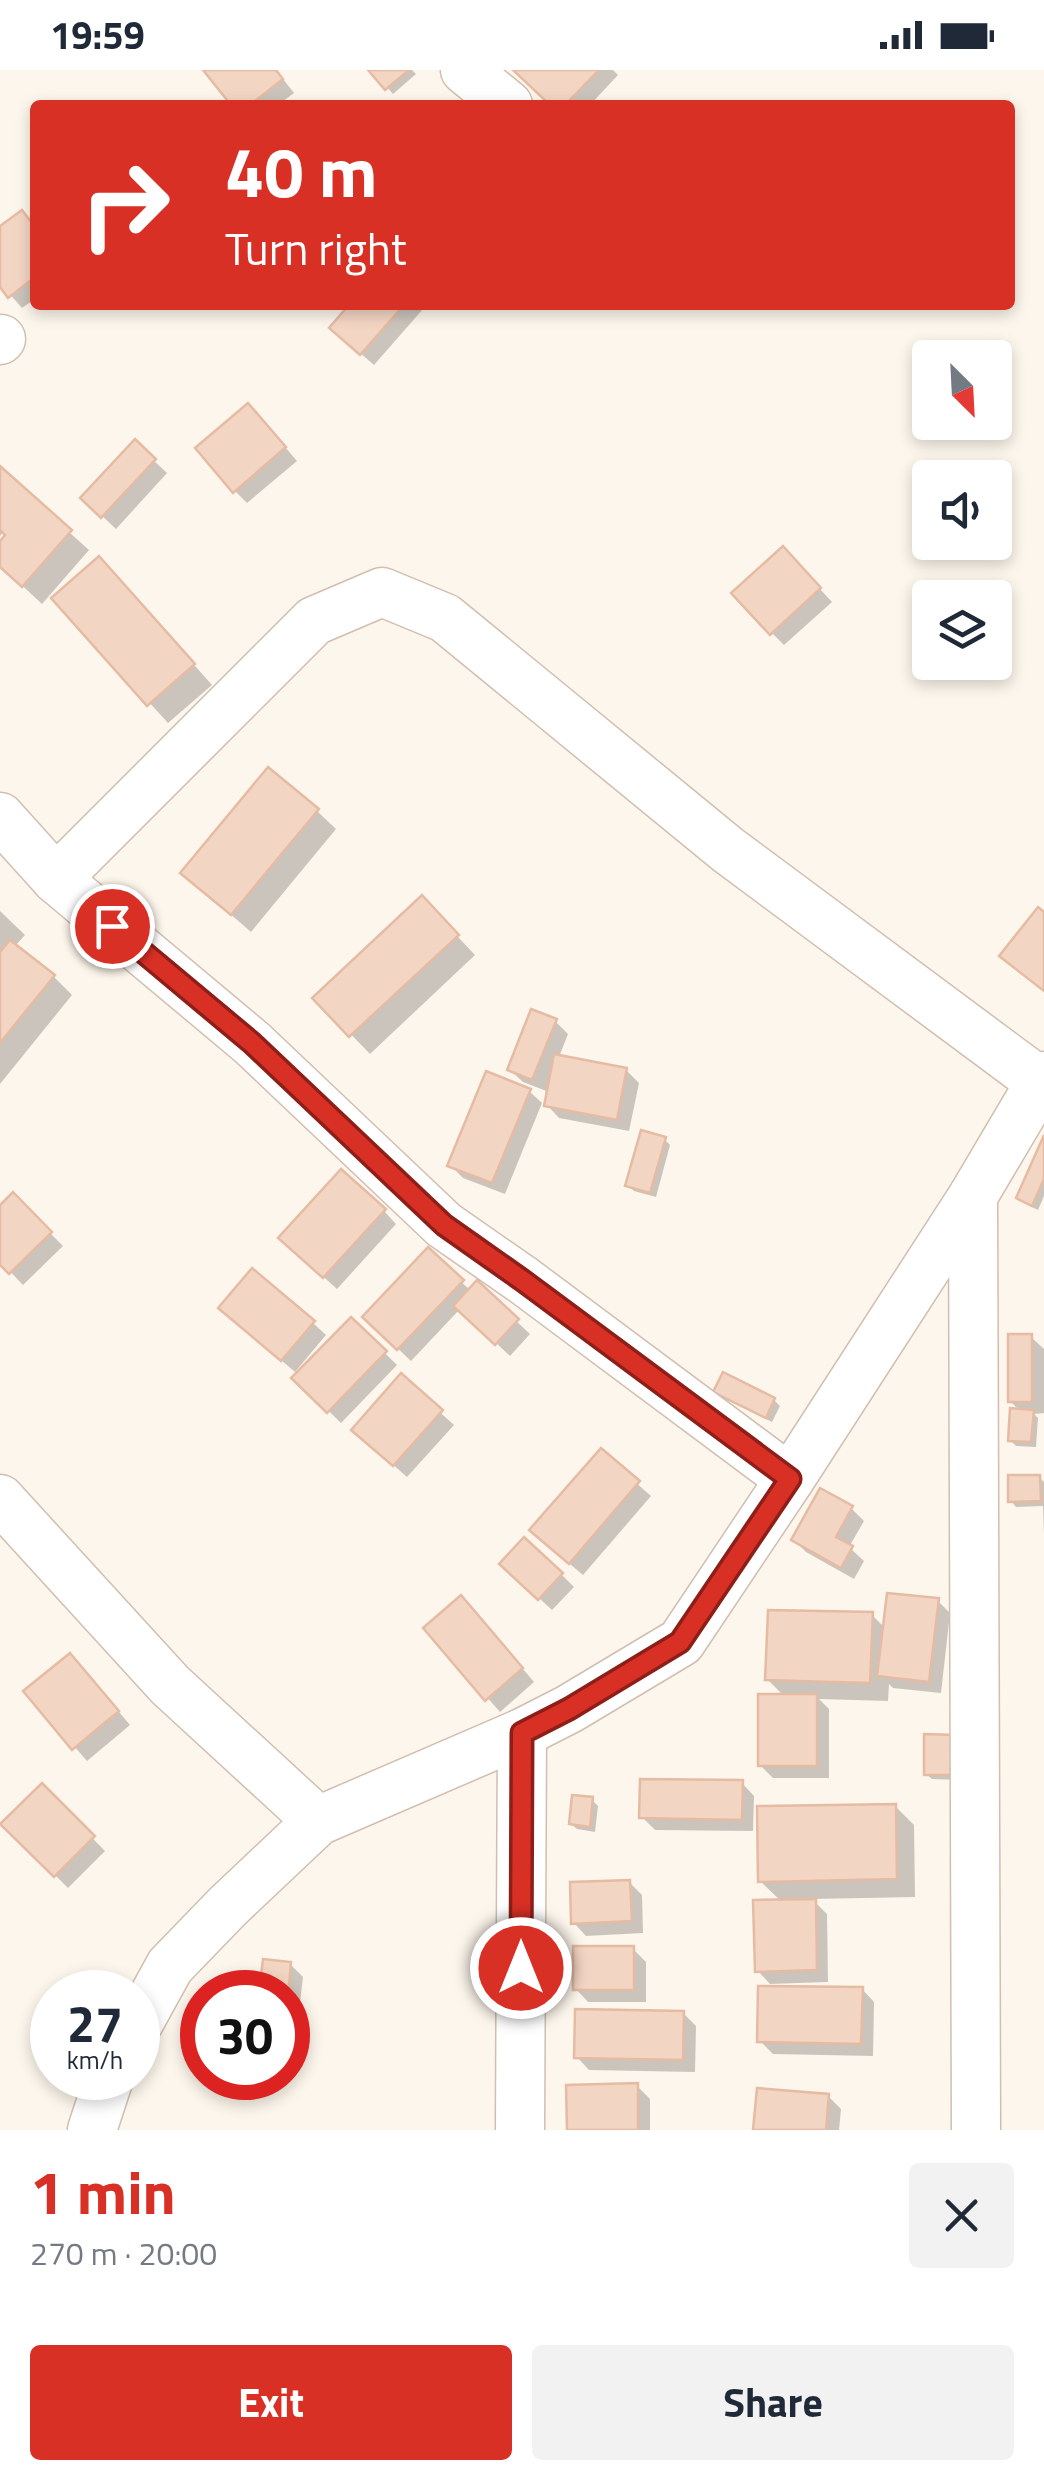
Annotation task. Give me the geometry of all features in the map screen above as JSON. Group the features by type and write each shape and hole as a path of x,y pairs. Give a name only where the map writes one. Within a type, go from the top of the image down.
{"street":[{"path":"465,70 502,100"},
{"path":"56,879 314,620 382,592 445,618 728,850 1042,1078 973,1196 680,1642 522,1733 318,1821 227,1906 170,1966 160,1984"},
{"path":"0,817 56,879 252,1043 444,1225 790,1479"},
{"path":"973,1196 976,2130"},
{"path":"0,1499 170,1685 318,1821"},
{"path":"520,2130 522,1733"},
{"path":"92,2130 102,2100"}],"building":[{"path":"203,70 276,70 283,79 256,100 227,100"},
{"path":"368,70 409,70 385,90"},
{"path":"513,70 599,70 570,100 545,100"},
{"path":"22,210 30,220 30,281 8,298 0,287 0,226"},
{"path":"345,310 400,310 360,355 329,328"},
{"path":"248,403 286,447 233,493 195,448"},
{"path":"135,439 156,459 101,518 80,498"},
{"path":"0,466 72,530 22,587 0,567 0,541 5,535 0,530"},
{"path":"783,546 821,588 770,635 731,593"},
{"path":"99,556 195,664 147,706 51,598"},
{"path":"268,767 319,809 231,915 180,873"},
{"path":"422,895 459,935 349,1037 312,998"},
{"path":"1038,907 1044,912 1044,991 999,956"},
{"path":"10,940 55,975 0,1043 0,952"},
{"path":"531,1009 557,1019 532,1080 507,1070"},
{"path":"554,1054 627,1068 617,1120 544,1106"},
{"path":"486,1071 531,1089 492,1183 447,1166"},
{"path":"641,1130 666,1137 650,1193 625,1186"},
{"path":"1044,1135 1044,1179 1032,1206 1016,1198"},
{"path":"341,1169 386,1209 323,1278 278,1238"},
{"path":"13,1192 52,1232 9,1274 0,1265 0,1205"},
{"path":"428,1247 464,1280 397,1350 362,1317"},
{"path":"252,1268 315,1321 281,1361 218,1308"},
{"path":"477,1280 519,1319 495,1345 453,1306"},
{"path":"351,1317 387,1351 327,1413 291,1378"},
{"path":"1008,1334 1032,1334 1032,1402 1008,1402"},
{"path":"723,1372 775,1398 766,1418 713,1392"},
{"path":"401,1373 443,1410 393,1466 351,1430"},
{"path":"1010,1408 1034,1410 1031,1442 1008,1441"},
{"path":"601,1448 640,1481 569,1564 529,1530"},
{"path":"1008,1475 1040,1475 1041,1501 1008,1502"},
{"path":"820,1488 853,1506 836,1537 853,1546 841,1568 791,1540"},
{"path":"524,1537 563,1573 538,1600 499,1564"},
{"path":"887,1593 939,1598 929,1682 877,1676"},
{"path":"461,1595 523,1668 485,1701 423,1628"},
{"path":"768,1610 873,1612 870,1683 765,1680"},
{"path":"70,1653 119,1711 72,1750 23,1691"},
{"path":"758,1694 817,1694 817,1766 758,1766"},
{"path":"924,1734 955,1735 954,1775 924,1775"},
{"path":"640,1779 743,1780 742,1820 639,1818"},
{"path":"42,1783 95,1836 54,1877 0,1824"},
{"path":"572,1795 593,1797 590,1827 569,1824"},
{"path":"896,1804 897,1879 758,1882 757,1806"},
{"path":"630,1880 632,1921 571,1924 570,1882"},
{"path":"816,1899 817,1970 755,1972 753,1900"},
{"path":"573,1946 634,1946 634,1990 573,1990"},
{"path":"263,1959 291,1962 290,1970 262,1970"},
{"path":"758,1986 863,1987 861,2044 757,2042"},
{"path":"575,2009 684,2011 683,2060 574,2058"},
{"path":"638,2083 638,2130 567,2130 566,2085"},
{"path":"757,2088 829,2094 826,2130 753,2130"}],"route":[{"path":"112,926 252,1043 444,1225 790,1479 680,1642 522,1733 521,1968"}]}
